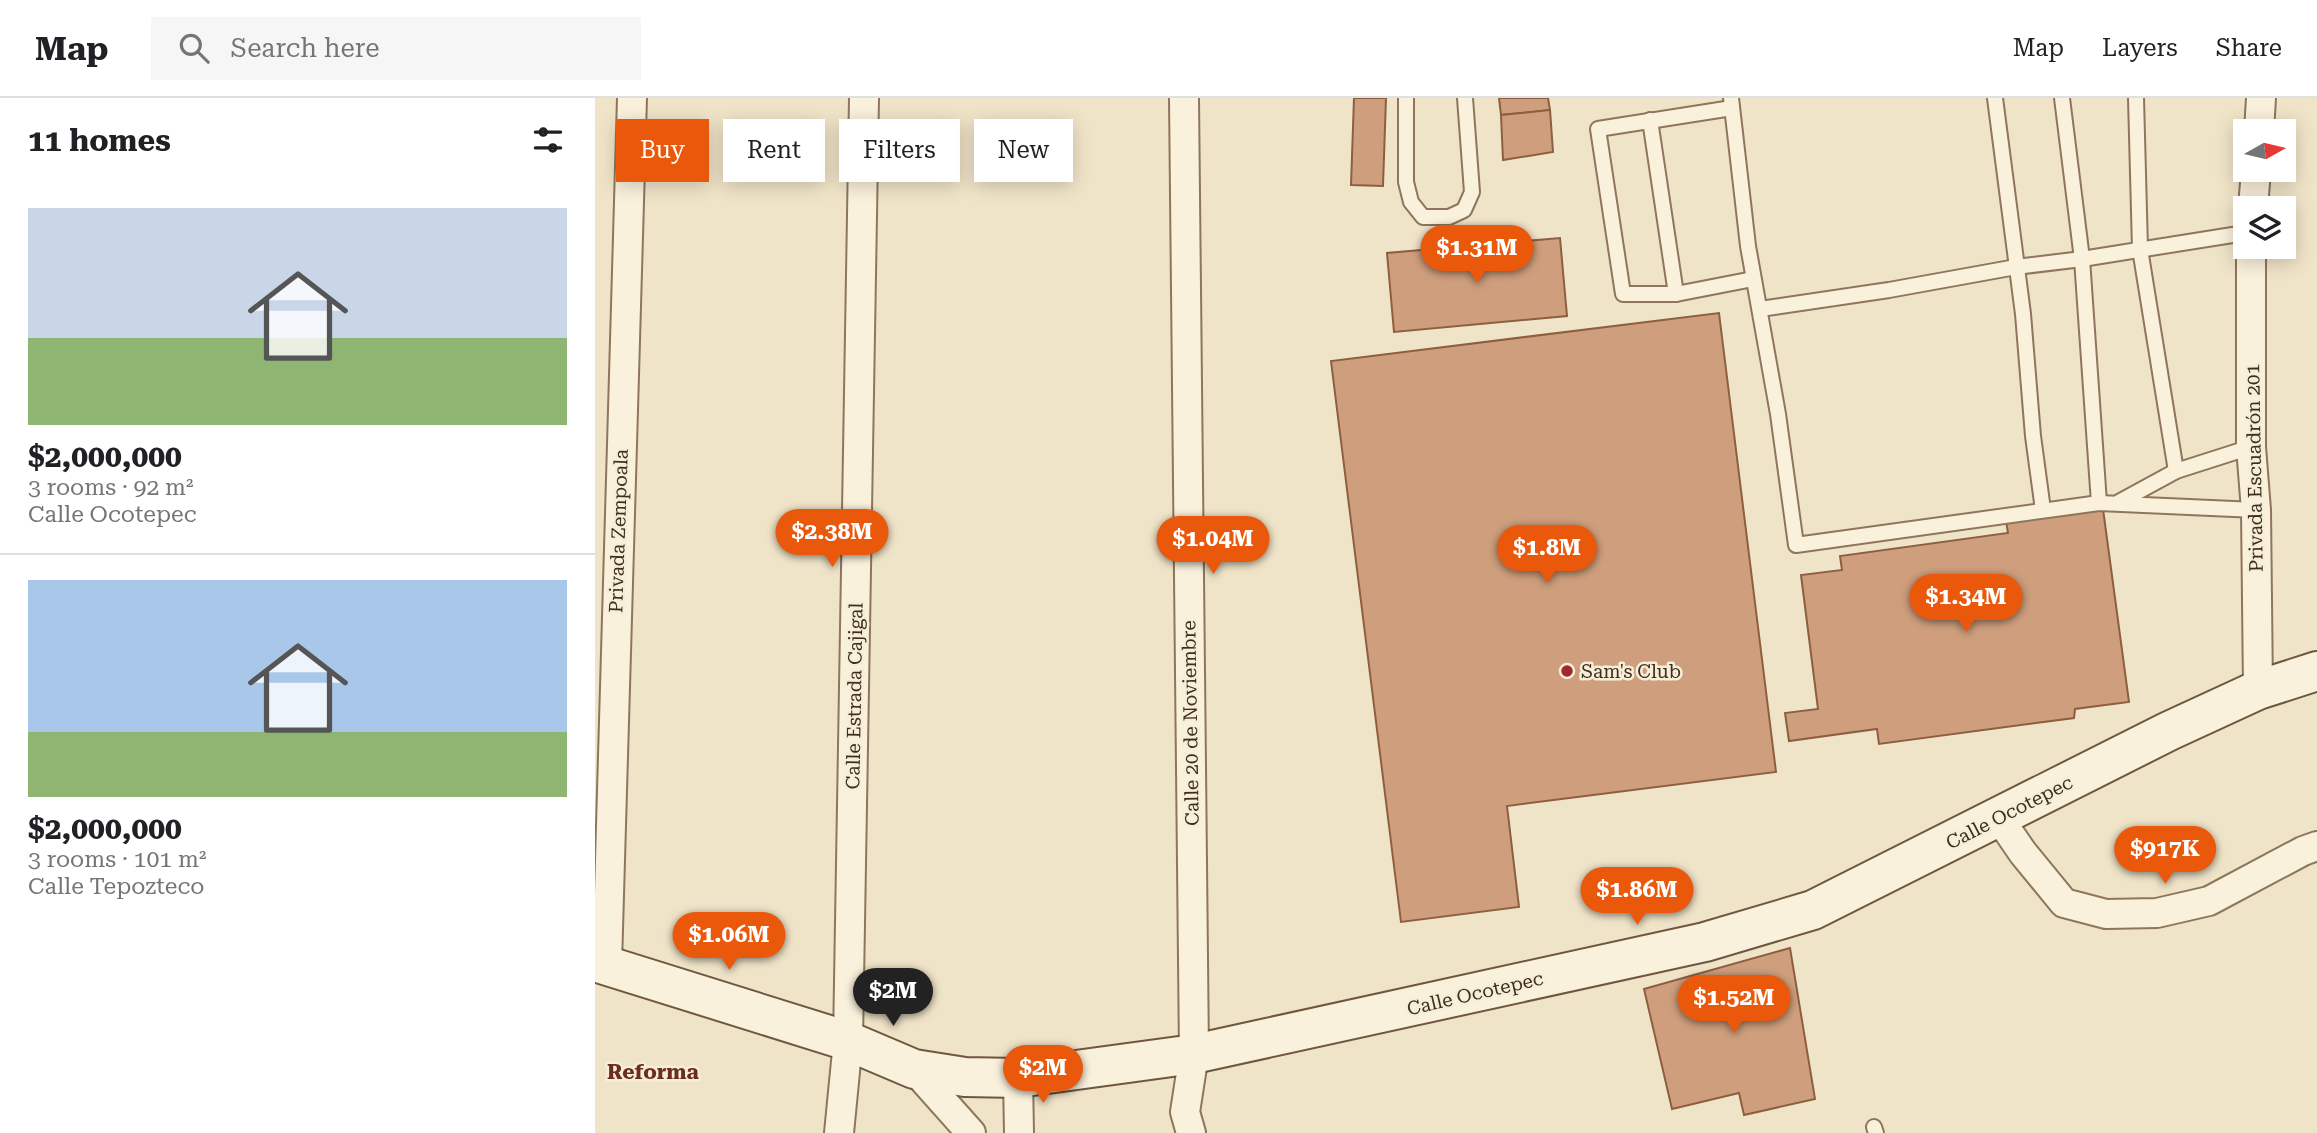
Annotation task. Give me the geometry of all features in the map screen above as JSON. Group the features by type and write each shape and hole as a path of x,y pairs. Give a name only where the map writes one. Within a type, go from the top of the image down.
{"street":[{"name":"Privada Zempoala","path":"601,963 632,98"},
{"name":"Calle Estrada Cajigal","path":"839,1133 848,1041 864,98"},
{"name":"Calle 20 de Noviembre","path":"1184,98 1194,1054 1185,1112 1191,1133"},
{"path":"2260,119 2261,98"},
{"name":"Privada Escuadrón 201","path":"2251,259 2251,447 2256,510 2259,690"},
{"name":"Calle Ocotepec","path":"601,963 848,1041 914,1069 965,1077 1018,1078 1194,1054 1705,942 1813,910 2168,731 2259,690 2317,671"},
{"path":"1999,818 2023,853 2064,903 2106,914 2157,914 2209,901 2317,846"},
{"path":"914,1069 971,1133"},
{"path":"1018,1078 1019,1133"}],"lane":[{"path":"1406,98 1406,182 1411,202 1423,217 1450,216 1464,210 1472,192 1465,98"},
{"path":"1995,98 2023,314 2033,436 2043,510"},
{"path":"2062,98 2081,259 2099,503"},
{"path":"2136,98 2140,249 2176,471"},
{"path":"1753,279 1676,294 1623,294 1598,129 1731,103 1753,279 1787,475 1796,545 2099,503 2256,510"},
{"path":"1650,120 1676,294"},
{"path":"1760,309 2233,235"},
{"path":"2118,503 2176,471 2251,447"}],"building":[{"path":"1354,98 1386,98 1383,186 1351,185"},
{"path":"1499,98 1548,98 1550,110 1501,115"},
{"path":"1550,110 1553,152 1503,160 1501,115"},
{"path":"1560,238 1567,316 1394,332 1387,253"},
{"name":"Sam's Club","path":"1719,313 1776,772 1507,806 1519,907 1401,922 1331,361"},
{"path":"2103,509 2129,702 2075,709 2074,718 1879,744 1877,729 1789,741 1785,713 1818,709 1801,575 1842,570 1840,556 2008,533 2006,521"},
{"path":"1790,948 1815,1099 1744,1115 1739,1093 1672,1109 1644,989"}],"place":[{"name":"Sam's Club","path":"1567,671"}],"district":[{"name":"Reforma","path":"653,1072"}]}
